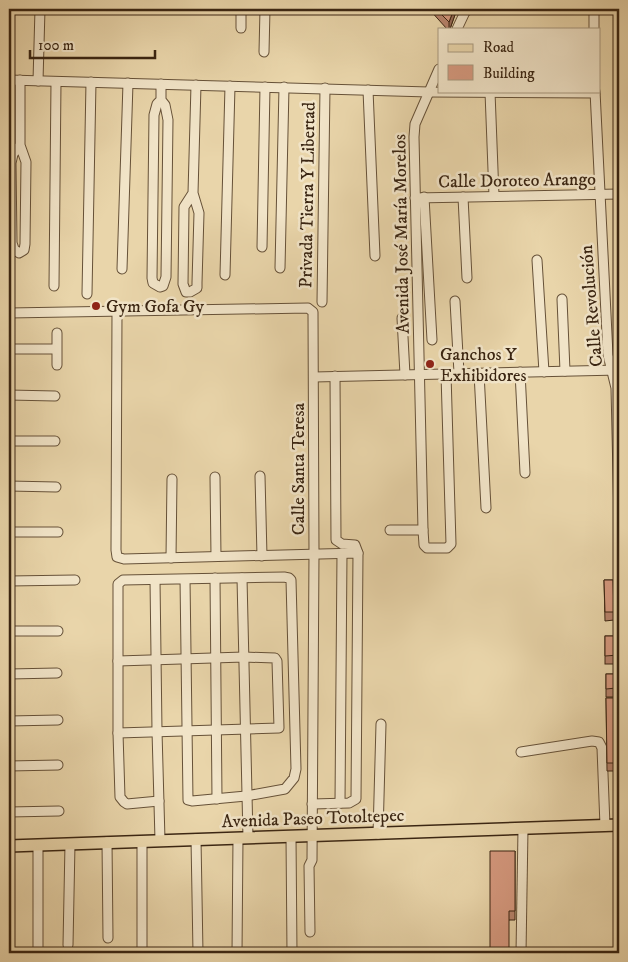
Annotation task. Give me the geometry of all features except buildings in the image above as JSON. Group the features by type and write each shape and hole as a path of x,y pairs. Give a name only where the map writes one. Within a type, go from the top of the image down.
{"main road":[{"name":"Avenida Paseo Totoltepec","path":"9,846 619,825"}],"street":[{"path":"38,81 40,9"},
{"path":"241,9 241,28"},
{"path":"264,52 266,9"},
{"path":"594,9 594,28"},
{"path":"458,28 467,10"},
{"name":"Avenida José María Morelos","path":"423,530 420,374 420,197 414,130 438,71"},
{"path":"9,80 429,92 595,92"},
{"path":"20,80 20,145 24,153 26,171 26,244 24,250 19,253 14,250 12,243 11,163 13,154 20,145"},
{"path":"54,286 56,82"},
{"path":"87,294 91,82"},
{"path":"122,269 128,83"},
{"path":"161,84 161,100 155,109 154,115 152,268 153,283 160,287 163,286 166,277 168,120 165,105 161,100"},
{"path":"193,193 186,201 183,214 183,284 186,292 197,288 198,273 199,214 193,193 196,85"},
{"path":"225,275 230,86"},
{"path":"262,248 265,87"},
{"path":"280,268 284,87"},
{"name":"Privada Tierra Y Libertad","path":"322,302 325,88"},
{"path":"368,90 375,256"},
{"path":"490,92 494,196"},
{"name":"Calle Revolución","path":"595,92 608,355 615,370 619,519"},
{"name":"Calle Doroteo Arango","path":"420,197 619,194"},
{"path":"420,197 432,340"},
{"path":"463,197 467,278"},
{"path":"537,260 544,372"},
{"path":"562,299 565,371"},
{"path":"455,301 459,373"},
{"name":"Calle Santa Teresa","path":"9,312 308,308 313,312 314,554 310,932"},
{"path":"117,312 117,557 124,559 358,553"},
{"path":"402,318 405,374"},
{"path":"57,332 57,365"},
{"path":"9,349 56,349"},
{"path":"314,377 615,370"},
{"path":"520,372 525,473"},
{"path":"479,373 486,508"},
{"path":"390,530 423,530 425,548 450,547 446,374"},
{"path":"312,804 349,803 356,799 358,553 356,545 342,544 336,540 335,376"},
{"path":"9,395 55,396"},
{"path":"9,440 55,441"},
{"path":"260,476 262,556"},
{"path":"215,477 216,556"},
{"path":"171,558 172,479"},
{"path":"9,486 56,487"},
{"path":"9,532 58,532"},
{"path":"340,803 342,553"},
{"path":"159,801 127,804 121,800 118,733 118,584 123,580 284,577 291,580 296,769 294,778 285,789 246,796 188,800 185,579"},
{"path":"215,578 217,798"},
{"path":"237,953 246,796 242,578"},
{"path":"9,581 74,580"},
{"path":"155,580 160,840"},
{"path":"9,631 58,631"},
{"path":"118,661 272,656 277,662 279,728"},
{"path":"9,674 57,673"},
{"path":"9,721 58,720"},
{"path":"378,834 381,724"},
{"path":"118,733 295,728"},
{"path":"521,752 592,741 598,742 602,748 605,826"},
{"path":"9,766 58,765"},
{"path":"9,812 58,811"},
{"path":"521,953 523,829"},
{"path":"291,836 292,953"},
{"path":"196,839 198,953"},
{"path":"142,841 142,953"},
{"path":"107,842 108,938"},
{"path":"68,945 70,844"},
{"path":"38,845 38,953"}],"place":[{"name":"Gym Gofa Gy","path":"96,306"},
{"name":"Ganchos Y Exhibidores","path":"430,364"}]}
